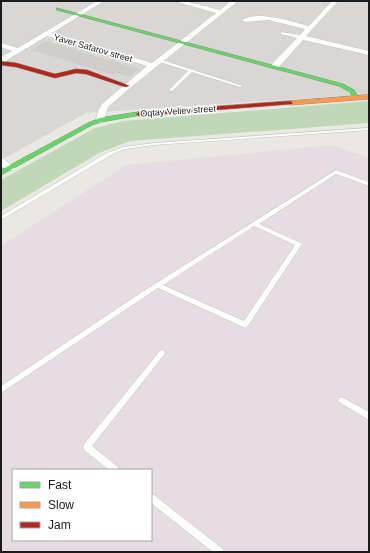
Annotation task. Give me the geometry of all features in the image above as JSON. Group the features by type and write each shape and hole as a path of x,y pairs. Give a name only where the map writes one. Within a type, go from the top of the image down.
{"street":[{"name":"Yaver Safarov street","path":"46,34 101,1"},
{"path":"177,1 222,12"},
{"path":"275,66 335,1"},
{"name":"Yaver Safarov street","path":"100,120 105,106 127,86 161,61 222,12 232,2"},
{"path":"59,10 80,14 341,84 352,91 356,98"},
{"path":"245,20 268,18 310,28"},
{"path":"283,33 369,54"},
{"name":"Yaver Safarov street","path":"46,34 154,66"},
{"path":"2,61 17,50 46,34"},
{"path":"1,45 17,50"},
{"path":"2,61 55,76 76,71 87,72 127,86"},
{"name":"Oqtay Veliev street","path":"5,170 100,120 138,114 369,97"},
{"path":"1,162 5,170"}],"lane":[{"path":"161,61 241,86"},
{"path":"171,90 191,70"},
{"path":"1,218 97,160 124,148 369,129"},
{"path":"1,390 158,286 336,172 369,184"},
{"path":"158,286 245,325 299,244 254,224"},
{"path":"114,469 87,447 162,353"},
{"path":"342,400 369,416"},
{"path":"152,499 220,552"}],"shaded area":[{"path":"1,1 369,1 369,94 86,113 1,160"},
{"path":"332,145 369,158 369,552 1,552 1,246 126,165"}],"green space":[{"path":"369,101 369,123 130,141 99,153 1,211 1,180 95,128 124,121"}],"building":[{"path":"45,41 139,69 129,77 116,73 113,75 32,50"}],"traffic: fast":[{"path":"59,9 341,85 352,91 356,98"},
{"path":"1,173 90,124 100,120 139,114"}],"traffic: slow":[{"path":"290,103 369,97"}],"traffic: jam":[{"path":"1,63 16,65 55,76 76,71 87,72 127,86"},
{"path":"139,114 290,103"}]}
